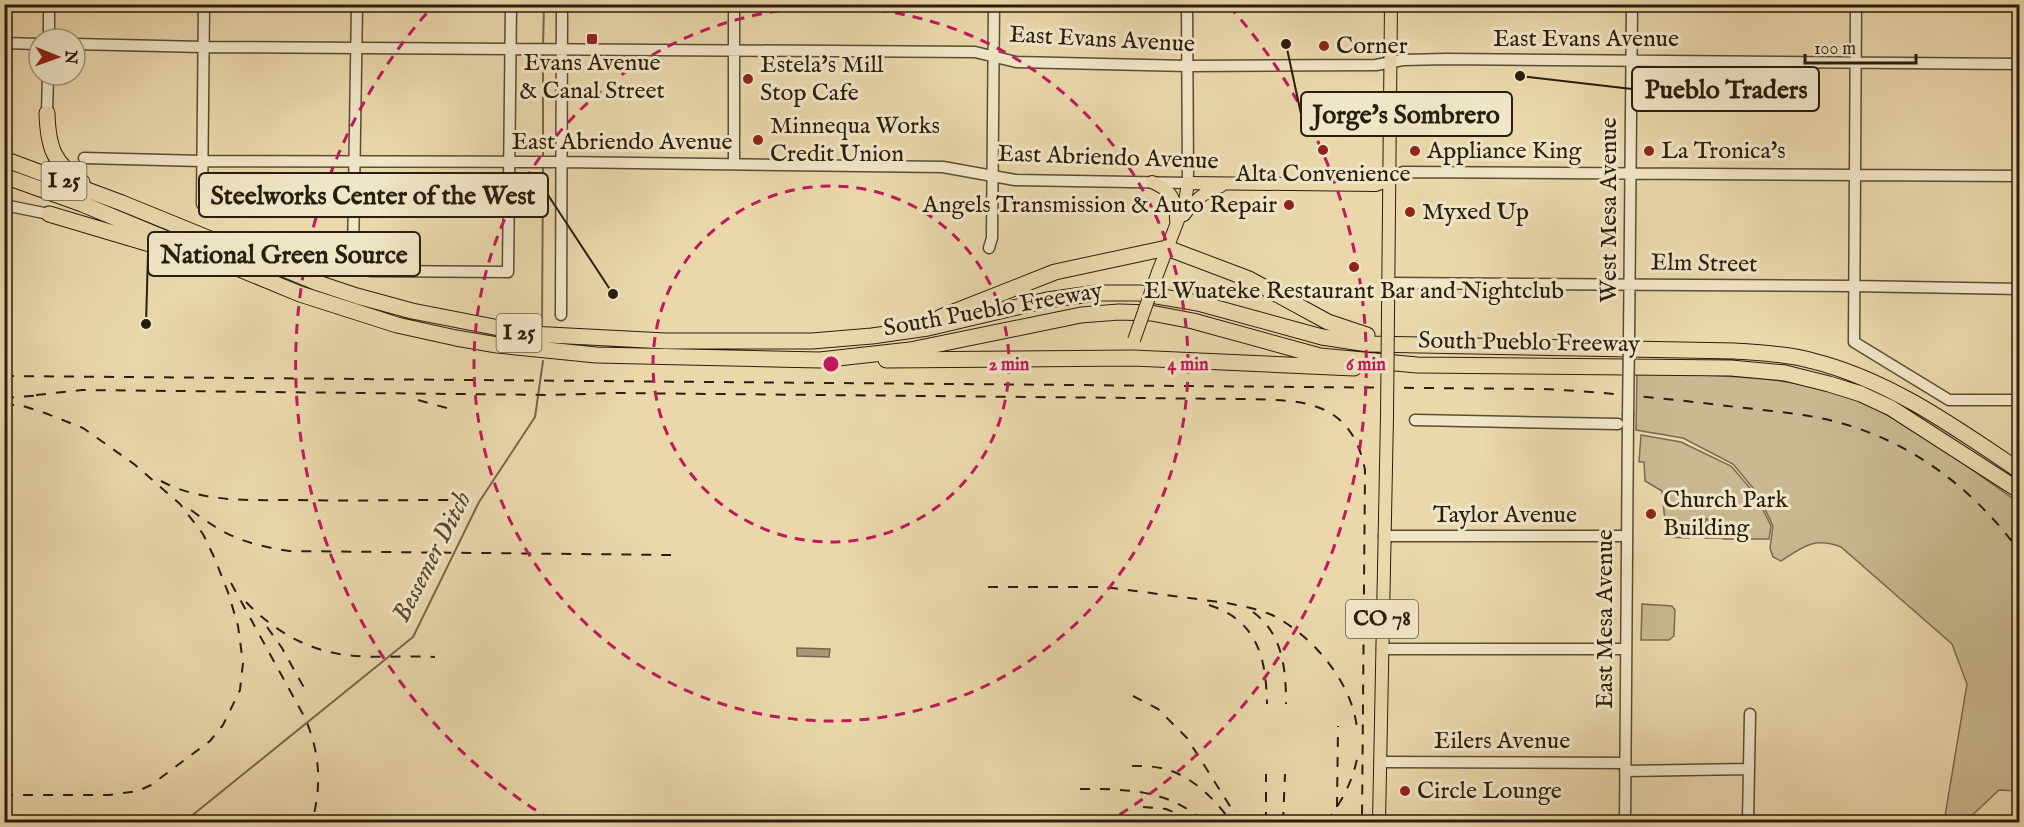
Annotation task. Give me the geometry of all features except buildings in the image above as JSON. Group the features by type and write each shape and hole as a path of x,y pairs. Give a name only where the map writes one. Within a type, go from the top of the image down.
{"highway":[{"path":"47,113 50,147 58,161 70,174 122,203"},
{"name":"South Pueblo Freeway","path":"4,159 122,203 318,283 412,311 497,329 572,338 787,342 872,336 928,328 1047,300 1097,293 1139,293 1198,303 1322,337 1368,344 1735,351 1812,360 1885,387 1910,400 2019,471"},
{"name":"South Pueblo Freeway","path":"4,176 82,204 300,294 397,325 506,346 613,356 820,360 910,350 1081,315 1119,312 1151,313 1193,321 1320,356 1417,365 1731,368 1785,373 1861,394 1891,408 2019,491"},
{"path":"49,214 261,279"},
{"path":"872,336 945,316 1056,272 1167,248 1249,279 1328,322 1375,337 1426,345"},
{"path":"820,360 1133,358 1367,369 1417,365"}],"main road":[{"name":"CO 78","path":"1379,822 1388,416 1391,4"},
{"name":"East Abriendo Avenue","path":"1188,183 1376,185 1389,180"},
{"path":"1152,182 1173,196 1176,225"},
{"path":"1133,358 1134,339 1185,202 1188,183"},
{"path":"1176,225 1197,198 1228,183"}],"street":[{"path":"49,4 49,27"},
{"path":"202,204 204,4"},
{"path":"357,4 353,255 358,266 370,271 508,272 511,4"},
{"path":"561,315 556,162 562,4"},
{"path":"734,4 734,164"},
{"path":"989,248 992,238 994,4"},
{"path":"1188,4 1188,183"},
{"name":"West Mesa Avenue","path":"1628,416 1632,4"},
{"path":"1856,4 1854,342 1949,400 2019,400"},
{"path":"4,43 27,44"},
{"name":"East Evans Avenue","path":"87,44 969,52 993,55 1016,62 1188,66 1376,65 1404,60 1446,59 2019,64"},
{"path":"47,113 48,87"},
{"name":"East Abriendo Avenue","path":"84,158 943,167 1015,180 1188,183"},
{"name":"East Abriendo Avenue","path":"1389,180 1402,172 1854,173 2019,176"},
{"path":"4,205 49,214"},
{"name":"Elm Street","path":"1388,283 2019,289"},
{"name":"East Mesa Avenue","path":"1625,822 1628,416"},
{"path":"1415,420 1618,424"},
{"name":"Taylor Avenue","path":"1384,536 1627,536"},
{"path":"1382,649 1626,649"},
{"path":"1748,822 1750,714"},
{"name":"Eilers Avenue","path":"1380,762 1749,769"}],"shaded area":[{"path":"1637,373 1756,378 1816,387 1844,395 1909,427 2019,503 2019,791 1999,790 1965,822 1944,822 1967,684 1952,644 1841,547 1816,543 1803,547 1781,561 1773,557 1770,548 1773,526 1758,494 1733,464 1683,438 1636,430"},
{"path":"1641,435 1681,442 1731,466 1756,495 1771,526 1769,539 1723,539 1722,519 1703,519 1703,523 1665,522 1662,491 1645,481 1644,462 1639,462"},
{"path":"1705,520 1722,520 1721,538 1705,538"},
{"path":"1666,526 1688,527 1689,538 1665,537"},
{"path":"1642,604 1672,606 1675,610 1674,636 1669,640 1641,640"},
{"path":"797,648 830,649 829,657 797,656"}],"waterway":[{"name":"Bessemer Ditch","path":"543,47 544,4"},
{"name":"Bessemer Ditch","path":"543,52 543,158"},
{"name":"Bessemer Ditch","path":"542,326 543,166"},
{"name":"Bessemer Ditch","path":"184,822 413,637 479,502 535,417 543,361"}],"railway":[{"path":"4,376 1543,389 1609,394 1791,413 1833,421 1861,430 1914,454 1938,470 1982,508 2020,552"},
{"path":"36,395 82,390 1240,399 1283,400 1320,408 1335,416 1348,429 1358,446 1365,470 1362,822"},
{"path":"4,398 43,395"},
{"path":"418,400 454,410"},
{"path":"4,404 23,406 83,428 134,464 180,504 203,534 215,559 238,626 243,663 240,690 223,725 210,741 151,785 138,791 109,795 4,795"},
{"path":"161,481 193,493 227,499 452,500"},
{"path":"191,510 215,527 237,538 289,551 671,555"},
{"path":"231,583 310,731 318,769 317,795 312,822"},
{"path":"988,587 1105,587 1227,603 1267,613 1302,635 1328,662 1348,695 1357,729"},
{"path":"246,602 280,630 319,649 358,656 435,657"},
{"path":"1209,605 1226,612 1249,631 1261,657 1267,704"},
{"path":"1253,612 1271,631 1281,653 1286,704"},
{"path":"267,627 282,648 307,693"},
{"path":"1133,696 1158,709 1187,738 1240,822"},
{"path":"1337,807 1338,726"},
{"path":"1326,822 1345,792 1357,759"},
{"path":"1132,766 1161,768 1185,777 1211,797 1231,822"},
{"path":"1266,774 1266,822"},
{"path":"1283,822 1285,774"},
{"path":"1080,789 1146,793 1176,803 1204,822"},
{"path":"1143,807 1166,809 1186,817"}],"place":[{"name":"Evans Avenue & Canal Street","path":"592,39"},
{"name":"Jorge's Sombrero","path":"1286,44"},
{"name":"Corner","path":"1324,46"},
{"name":"Pueblo Traders","path":"1520,76"},
{"name":"Estela's Mill Stop Cafe","path":"748,79"},
{"name":"Minnequa Works Credit Union","path":"758,140"},
{"name":"Alta Convenience","path":"1323,150"},
{"name":"Appliance King","path":"1415,151"},
{"name":"La Tronica's","path":"1649,151"},
{"name":"Angels Transmission & Auto Repair","path":"1289,205"},
{"name":"Myxed Up","path":"1410,212"},
{"name":"El Wuateke Restaurant Bar and Nightclub","path":"1354,267"},
{"name":"Steelworks Center of the West","path":"613,294"},
{"name":"National Green Source","path":"146,324"},
{"name":"Church Park Building","path":"1651,514"},
{"name":"Circle Lounge","path":"1405,791"}]}
